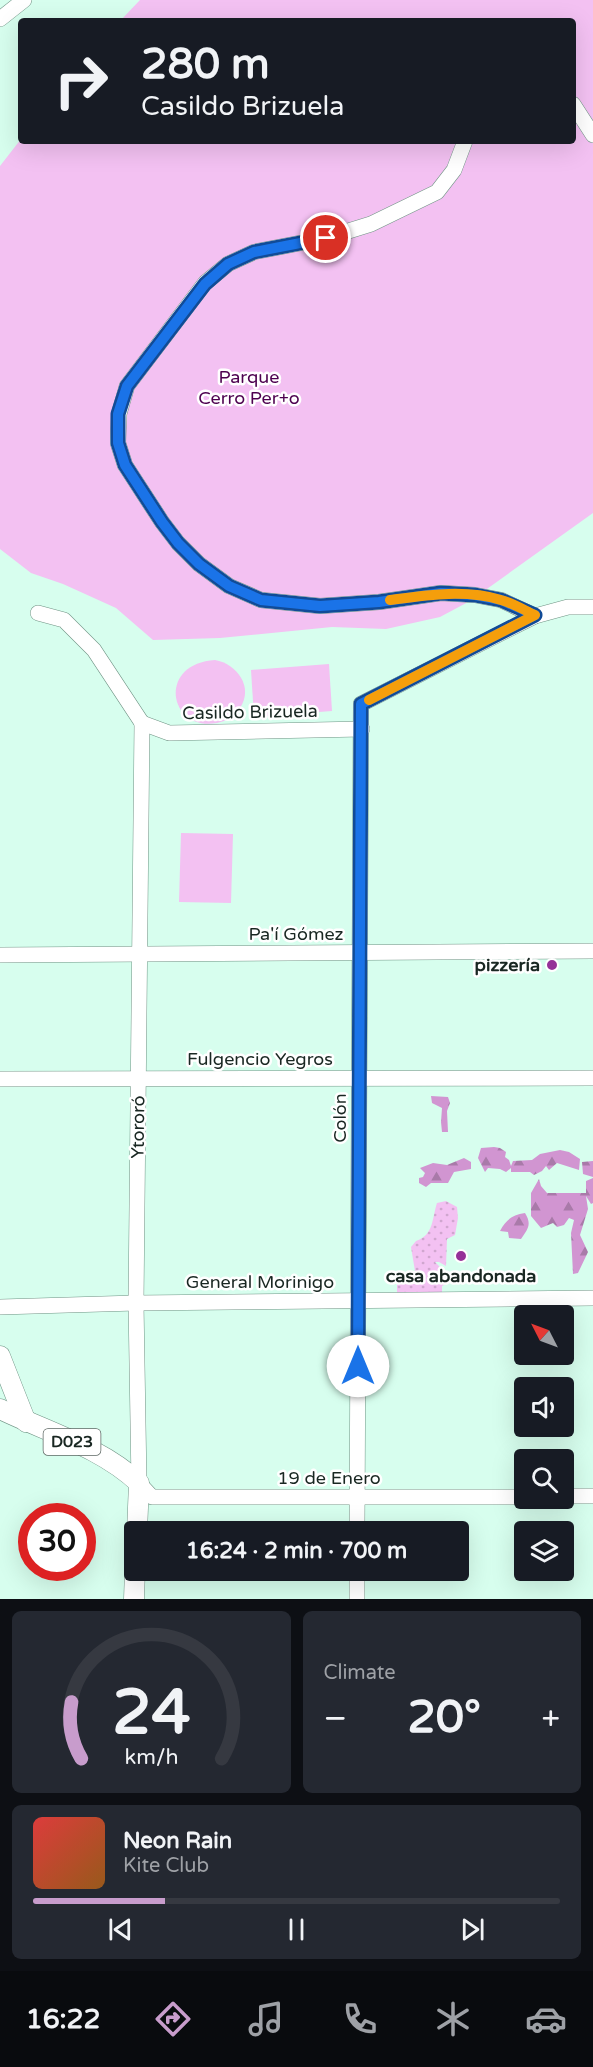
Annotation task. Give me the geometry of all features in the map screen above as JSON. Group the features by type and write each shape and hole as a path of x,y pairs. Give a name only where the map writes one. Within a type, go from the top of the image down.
{"main road":[{"path":"0,1356 26,1422"},
{"name":"D023","path":"0,1410 107,1458 139,1483"},
{"name":"Ytororó","path":"137,1521 139,1483"},
{"path":"134,1599 135,1581"}],"street":[{"path":"0,19 24,0"},
{"path":"576,109 593,135"},
{"path":"464,144 454,170 437,192 371,224 326,238 254,252 228,264 205,284 127,386 118,414 118,443 125,465 178,543 199,564 229,586 261,600 320,606 379,602 441,593 475,595 501,600 535,615 568,607 593,606"},
{"path":"38,613 63,620 93,650 142,723"},
{"name":"Colón","path":"357,1521 361,704 535,615"},
{"name":"Casildo Brizuela","path":"142,723 169,733 362,729"},
{"name":"Ytororó","path":"139,1483 136,1303 142,723"},
{"name":"Pa'í Gómez","path":"0,956 593,951"},
{"name":"Fulgencio Yegros","path":"0,1079 593,1078"},
{"name":"General Morinigo","path":"0,1307 136,1303 593,1298"},
{"name":"19 de Enero","path":"139,1483 152,1497 514,1497"},
{"path":"574,1496 593,1496"},
{"path":"357,1581 357,1599"}],"green space":[{"name":"Parque Cerro Per+o","path":"140,0 593,0 593,513 470,601 440,617 386,629 332,627 220,638 153,640 116,608 63,584 31,573 0,549 0,166 18,143 576,144 576,18 123,18"},
{"path":"215,660 223,662 236,671 244,685 244,700 233,716 217,723 201,723 188,718 180,708 176,696 177,684 184,673 196,664"},
{"path":"329,664 332,711 254,717 251,670"},
{"path":"181,833 233,834 231,903 179,902"},
{"path":"431,1096 448,1097 450,1103 447,1111 448,1132 442,1132 442,1108 432,1103"},
{"path":"494,1147 506,1152 505,1157 511,1166 513,1161 532,1160 540,1154 560,1150 569,1152 580,1159 579,1170 557,1163 549,1170 546,1166 534,1175 530,1172 511,1172 511,1168 506,1172 488,1168 485,1172 478,1158 481,1148"},
{"path":"464,1158 471,1162 471,1169 454,1172 448,1183 431,1183 426,1187 419,1183 419,1178 425,1173 420,1168 433,1163 447,1165"},
{"path":"593,1161 593,1177 583,1174 582,1162"},
{"path":"593,1178 593,1203 591,1204 586,1196 588,1209 580,1235 588,1252 578,1273 573,1274 571,1233 574,1220 569,1218 564,1225 557,1227 553,1223 541,1228 531,1216 531,1193 539,1179 547,1193 586,1193 586,1181"},
{"path":"446,1201 457,1207 458,1218 455,1235 447,1239 446,1266 435,1262 441,1268 434,1275 452,1281 442,1286 442,1293 397,1293 397,1282 416,1277 411,1247 429,1230 437,1203"},
{"path":"525,1213 528,1226 521,1239 509,1238 508,1232 500,1231 510,1219"}],"slow traffic":[{"path":"369,700 535,615 501,600 475,595 441,593 390,600"}],"place":[{"name":"pizzería","path":"552,965"},
{"name":"casa abandonada","path":"461,1256"}],"route":[{"path":"326,238 254,252 228,264 205,284 127,386 118,414 118,443 125,465 178,543 199,564 229,586 261,600 320,606 379,602 441,593 475,595 501,600 535,615 361,704 358,1366"}]}
